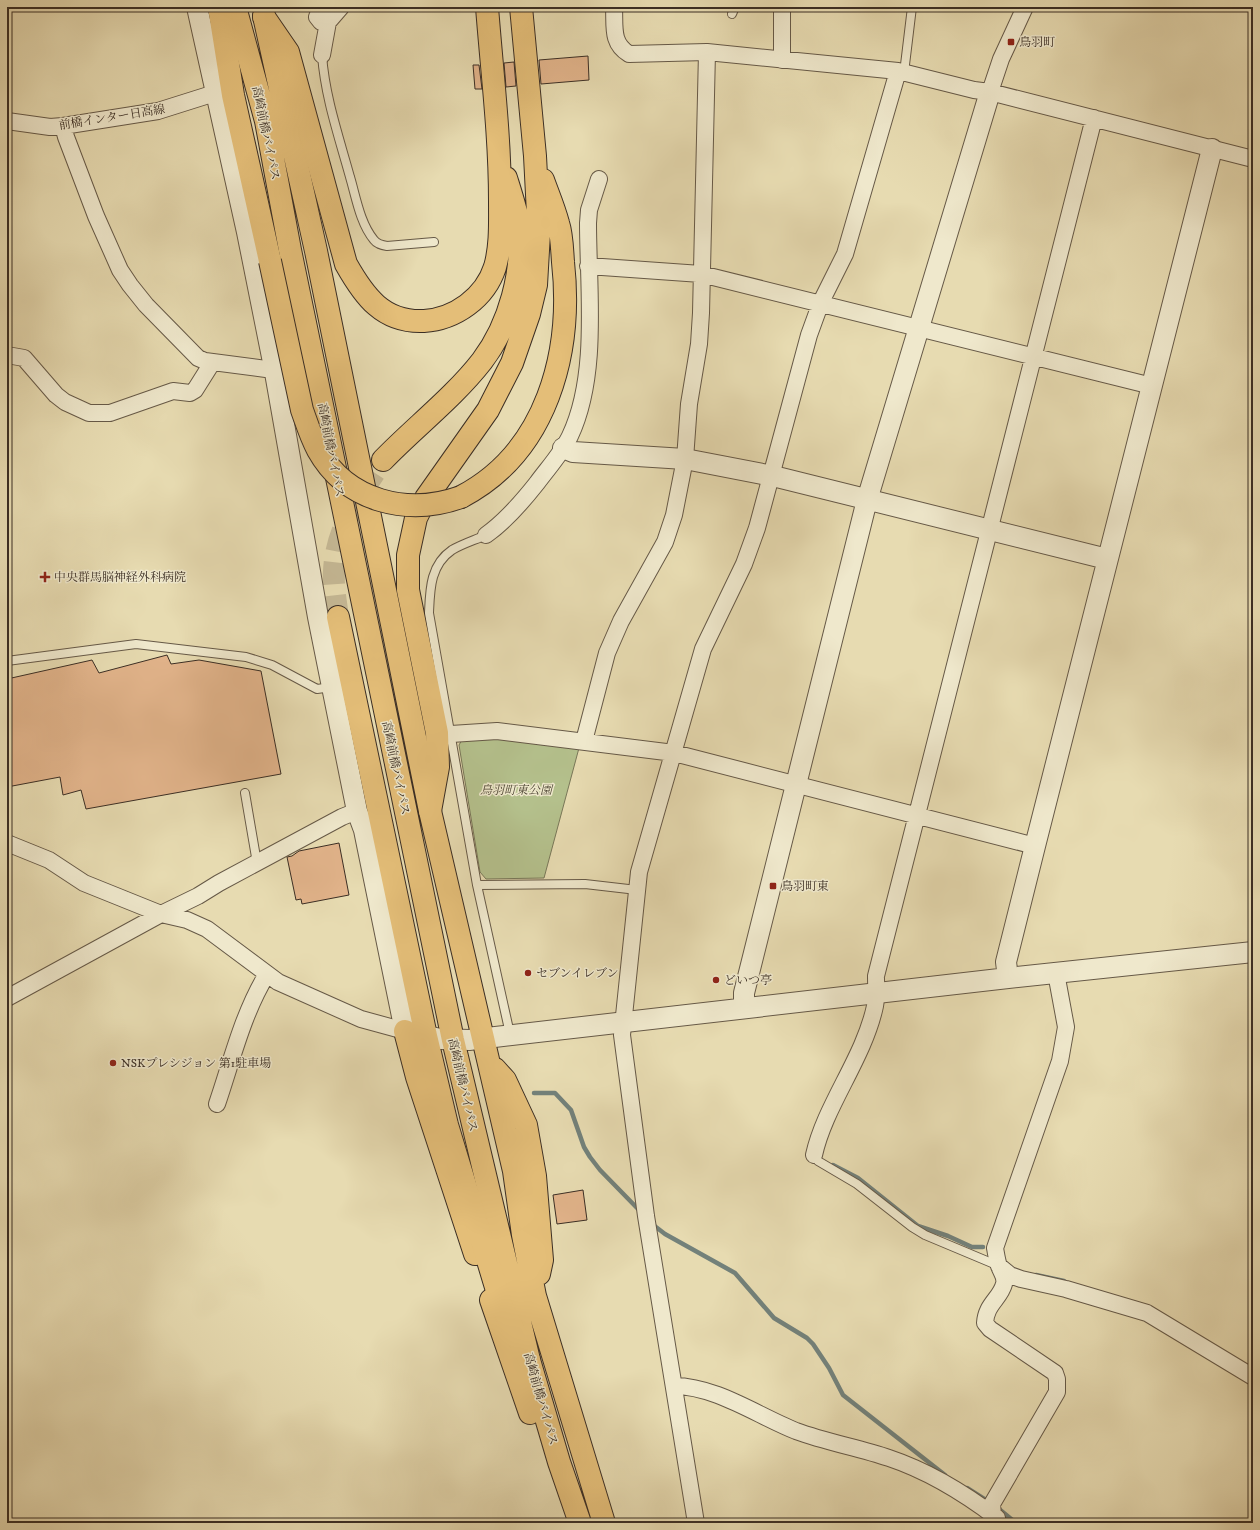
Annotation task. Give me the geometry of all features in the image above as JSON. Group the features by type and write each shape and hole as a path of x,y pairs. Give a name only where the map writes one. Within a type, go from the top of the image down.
{"highway":[{"path":"219,7 233,95 302,410 310,434 318,451 329,465 354,487 368,496 386,503 424,506 437,505 462,497 488,482 512,458 540,416 550,395 558,369 565,317 564,273 559,224 535,156"},
{"name":"高崎前橋バイパス","path":"235,7 266,121 290,250 452,1040 529,1360 559,1462 580,1523"},
{"path":"263,12 288,52 346,264 363,293 385,312 413,320 441,319 448,317 466,306 481,291 494,268 498,252 500,159 487,7"},
{"path":"430,811 438,767 437,734 408,590 407,574 411,538 416,518 426,498 488,410 512,363 520,343 536,285 539,259 539,234 535,156 521,7"},
{"name":"高崎前橋バイパス","path":"263,12 316,252 430,811 514,1171 523,1235 535,1296 604,1523"},
{"path":"383,460 482,361 498,335 506,318 517,276 520,239 516,212 500,159"},
{"path":"338,616 430,1117 527,1405 559,1462"},
{"path":"415,1034 447,1125 502,1307 529,1360"}],"street":[{"path":"197,7 274,367 318,617 357,811 364,830 415,1034"},
{"path":"321,7 317,17 321,22 328,22"},
{"path":"322,56 328,22 341,7"},
{"path":"614,7 616,40 620,49 629,54 707,52 901,72 974,90 990,92 1253,159"},
{"path":"782,7 782,60"},
{"path":"744,1008 744,993 867,500 990,92 1001,59 1025,7"},
{"path":"584,741 607,653 621,621 659,555 670,530 685,459 689,404 699,344 707,52"},
{"path":"696,1523 646,1216 622,1035 622,1022 639,872 703,649 750,548 773,476 809,335 821,302 845,254 901,72"},
{"name":"前橋インター日高線","path":"7,121 50,127 63,126 158,111 215,93"},
{"path":"814,1155 826,1121 860,1048 874,1008 876,976 1032,356 1094,118"},
{"path":"63,126 96,216 120,270 130,285 198,358 212,363 266,369 274,367"},
{"path":"1008,978 1006,962 1212,149"},
{"path":"486,534 501,523 514,510 563,448 573,430 587,374 589,351 589,210 599,180"},
{"path":"588,266 702,274 821,302 1152,386"},
{"path":"7,355 24,358 29,362 46,385 65,402 89,413 100,414 125,409 173,392 190,393 195,390 212,363"},
{"path":"563,448 573,452 685,459 773,476 1107,559"},
{"path":"451,734 497,731 674,753 1035,846"},
{"path":"7,998 342,817 357,811"},
{"path":"7,843 49,860 84,883 161,914 187,920 207,929 278,982 362,1019 415,1034 452,1040 484,1038 1008,978 1253,952"},
{"path":"999,1520 992,1504 1057,1392 1058,1386 1055,1373 990,1329 985,1323 985,1314 989,1305 1004,1284 1005,1279 999,1266 995,1248 1060,1061 1066,1027 1056,973"},
{"path":"217,1104 243,1026 258,988 267,974"},
{"path":"999,1266 1010,1275 1020,1279 1066,1290 1147,1313 1253,1377"},
{"path":"674,1386 697,1389 726,1399 797,1431 906,1464 933,1476 965,1495 999,1520"}],"lane":[{"path":"901,72 912,7"},
{"path":"322,56 326,88 339,136 363,220 373,239 379,245 387,246 434,242"},
{"path":"486,534 444,556 432,576 429,613 477,885 510,1034"},
{"path":"7,661 136,644 246,657 272,665 317,689 333,687"},
{"path":"245,793 257,863"},
{"path":"477,885 585,884 637,890"},
{"path":"814,1155 818,1161 857,1184 912,1227 925,1235 999,1266"}],"green space":[{"name":"鳥羽町東公園","path":"485,736 579,748 544,878 486,879 480,872 459,745 463,738"}],"building":[{"path":"588,56 589,80 541,84 539,60"},
{"path":"514,62 516,86 506,87 504,63"},
{"path":"473,65 479,65 482,89 475,89"},
{"path":"167,655 171,664 199,660 261,671 281,774 86,809 81,790 63,795 60,777 7,787 7,679 92,660 99,673"},
{"path":"339,843 349,895 302,904 301,899 296,900 287,857 292,856 299,851"},
{"path":"583,1190 587,1220 557,1224 553,1195"}],"waterway":[{"path":"534,1093 555,1093 571,1110 584,1147 590,1157 600,1170 640,1211"},
{"path":"833,1165 858,1178 918,1226 948,1236 972,1247 983,1247"},
{"path":"652,1224 665,1234 735,1273 774,1318 807,1338 813,1344 829,1368 843,1395 945,1475"},
{"path":"1036,1275 1064,1281"},
{"path":"967,1488 989,1502"},
{"path":"999,1509 1016,1523"}],"tunnel":[{"path":"338,617 334,571 339,540 344,526 358,499 383,460"}],"place":[{"name":"鳥羽町","path":"1011,42"},
{"name":"中央群馬脳神経外科病院","path":"45,577"},
{"name":"鳥羽町東","path":"773,886"},
{"name":"セブンイレブン","path":"528,973"},
{"name":"どいつ亭","path":"716,980"},
{"name":"NSKプレシジョン 第1駐車場","path":"113,1063"}]}
